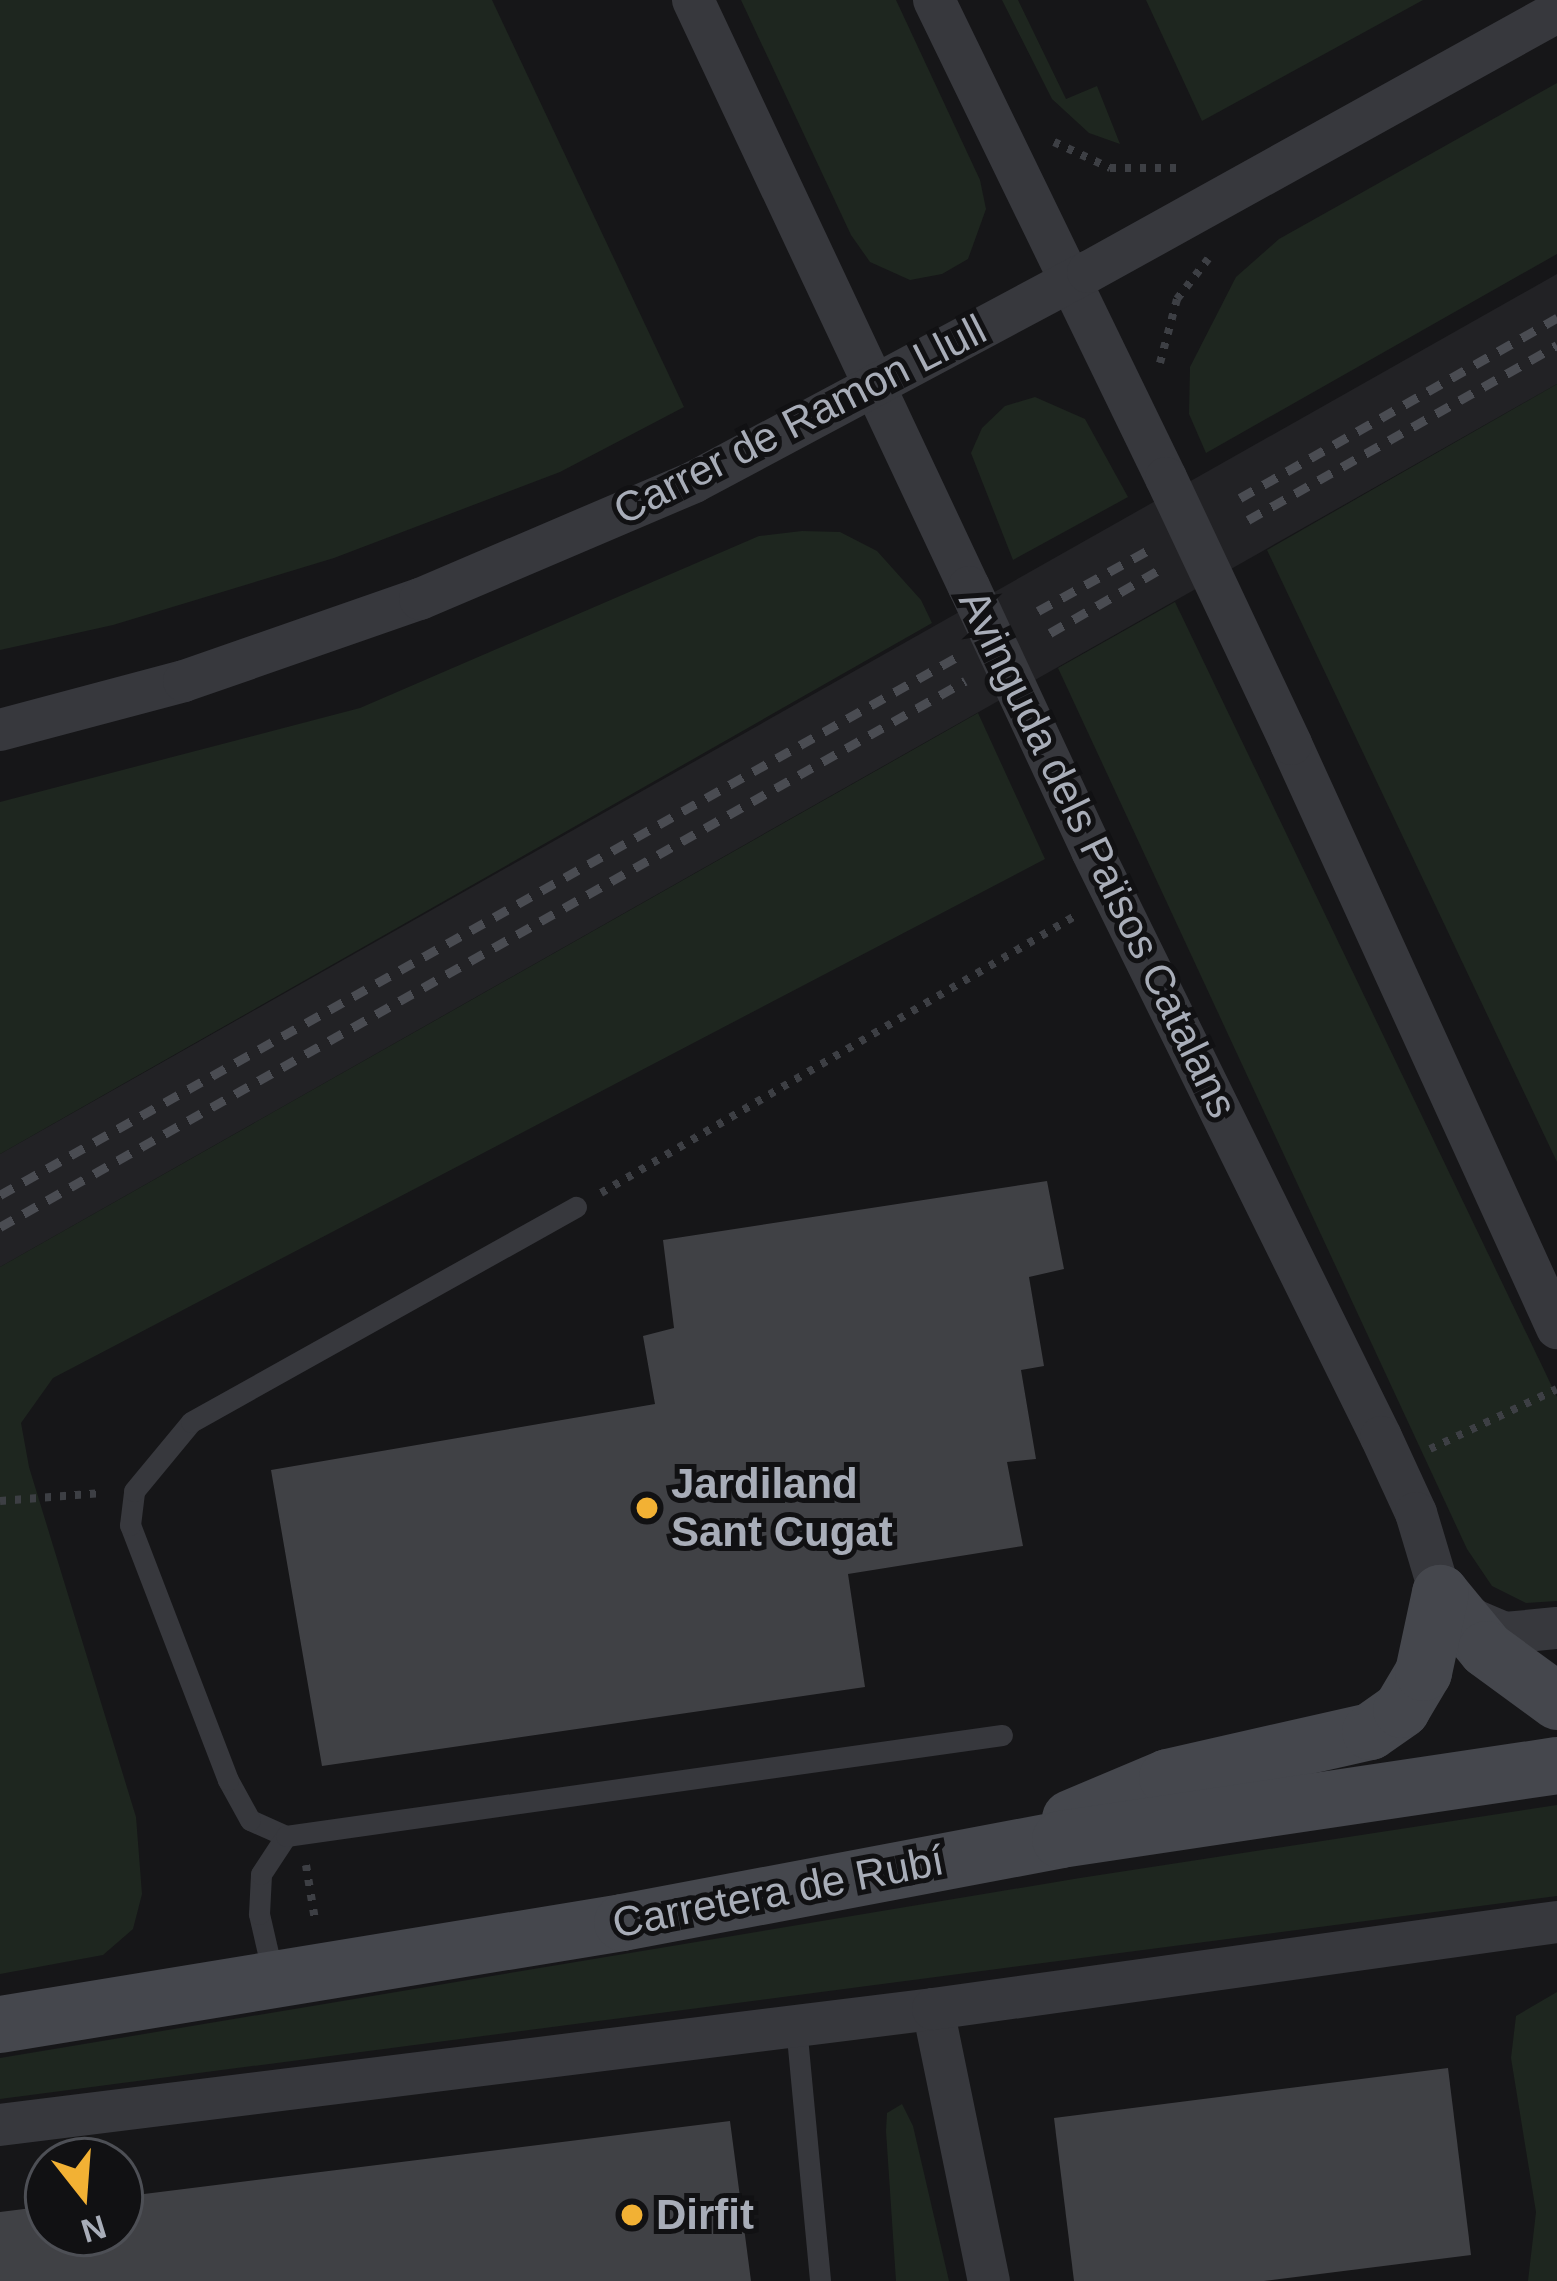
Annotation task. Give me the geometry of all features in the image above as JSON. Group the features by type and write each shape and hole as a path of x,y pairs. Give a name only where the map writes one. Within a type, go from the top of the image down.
{"main road":[{"path":"1440,1592 1486,1649 1557,1701"},
{"path":"1004,1850 1167,1777 1370,1731 1402,1709 1424,1672 1440,1592"},
{"name":"Carretera de Rubí","path":"0,2024 275,1982 1004,1850 1557,1765"}],"street":[{"name":"Avinguda dels Països Catalans","path":"693,0 1113,894 1394,1466 1416,1513 1440,1592"},
{"path":"934,0 1072,279 1291,744 1557,1328"},
{"name":"Carrer de Ramon Llull","path":"0,730 184,681 420,598 694,482 1557,12"},
{"path":"1440,1592 1474,1620 1505,1633 1557,1628"},
{"path":"0,2126 796,2026 1557,1922"},
{"path":"933,2008 988,2281"}],"lane":[{"path":"576,1207 191,1422 134,1491 130,1526 228,1780 250,1820 294,1835 1002,1735"},
{"path":"275,1982 259,1914 261,1874 294,1835"},
{"path":"796,2026 820,2281"}],"path":[{"path":"1047,137 1082,159 1110,168 1162,171 1191,163"},
{"path":"1159,367 1178,299 1228,244"},
{"path":"576,1207 1113,894"},
{"path":"1394,1466 1557,1389"},
{"path":"0,1501 134,1491"},
{"path":"294,1835 315,1920"}],"shaded area":[{"path":"0,0 492,0 684,407 560,472 334,558 113,625 0,650"},
{"path":"741,0 896,0 980,180 986,209 968,259 942,274 910,280 870,262 851,235"},
{"path":"1002,0 1018,0 1066,99 1097,86 1120,144 1089,133 1052,99"},
{"path":"1146,0 1423,0 1202,121"},
{"path":"1557,83 1557,254 1206,453 1189,414 1190,367 1236,277 1279,239"},
{"path":"1557,274 1557,384 0,1267 0,1154"},
{"path":"1557,384 1557,1162 1267,550"},
{"path":"1035,397 1085,419 1128,497 1013,560 971,453 982,428 1005,406"},
{"path":"840,532 877,551 921,600 932,623 0,1154 0,802 360,708 759,536"},
{"path":"1175,602 1557,1397 1557,1601 1526,1603 1492,1586 1467,1549 1058,668"},
{"path":"978,713 1045,859 53,1378 21,1423 29,1467 136,1817 142,1894 133,1929 103,1955 0,1974 0,1267"},
{"path":"1557,1805 1557,1896 0,2099 0,2058 1080,1878"},
{"path":"1557,1992 1557,2281 1528,2281 1536,2212 1511,2058 1516,2016"},
{"path":"902,2104 913,2126 949,2281 896,2281 886,2131 887,2113"}],"building":[{"name":"Jardiland Sant Cugat","path":"1047,1181 1064,1269 1029,1277 1044,1366 1021,1370 1036,1459 1007,1462 1023,1546 848,1574 865,1687 322,1766 271,1470 655,1404 643,1336 674,1328 663,1240"},
{"path":"1448,2068 1471,2255 1264,2281 1074,2281 1054,2118"},
{"path":"730,2121 751,2281 0,2281 0,2212 24,2209 24,2257 144,2257 144,2194"}],"railway":[{"path":"1240,498 1557,318"},
{"path":"1248,520 1557,345"},
{"path":"1038,611 1154,547"},
{"path":"1050,633 1164,567"},
{"path":"0,1195 955,658"},
{"path":"0,1227 965,681"}],"place":[{"name":"Jardiland Sant Cugat","path":"647,1508"},
{"name":"Dirfit","path":"632,2215"}]}
